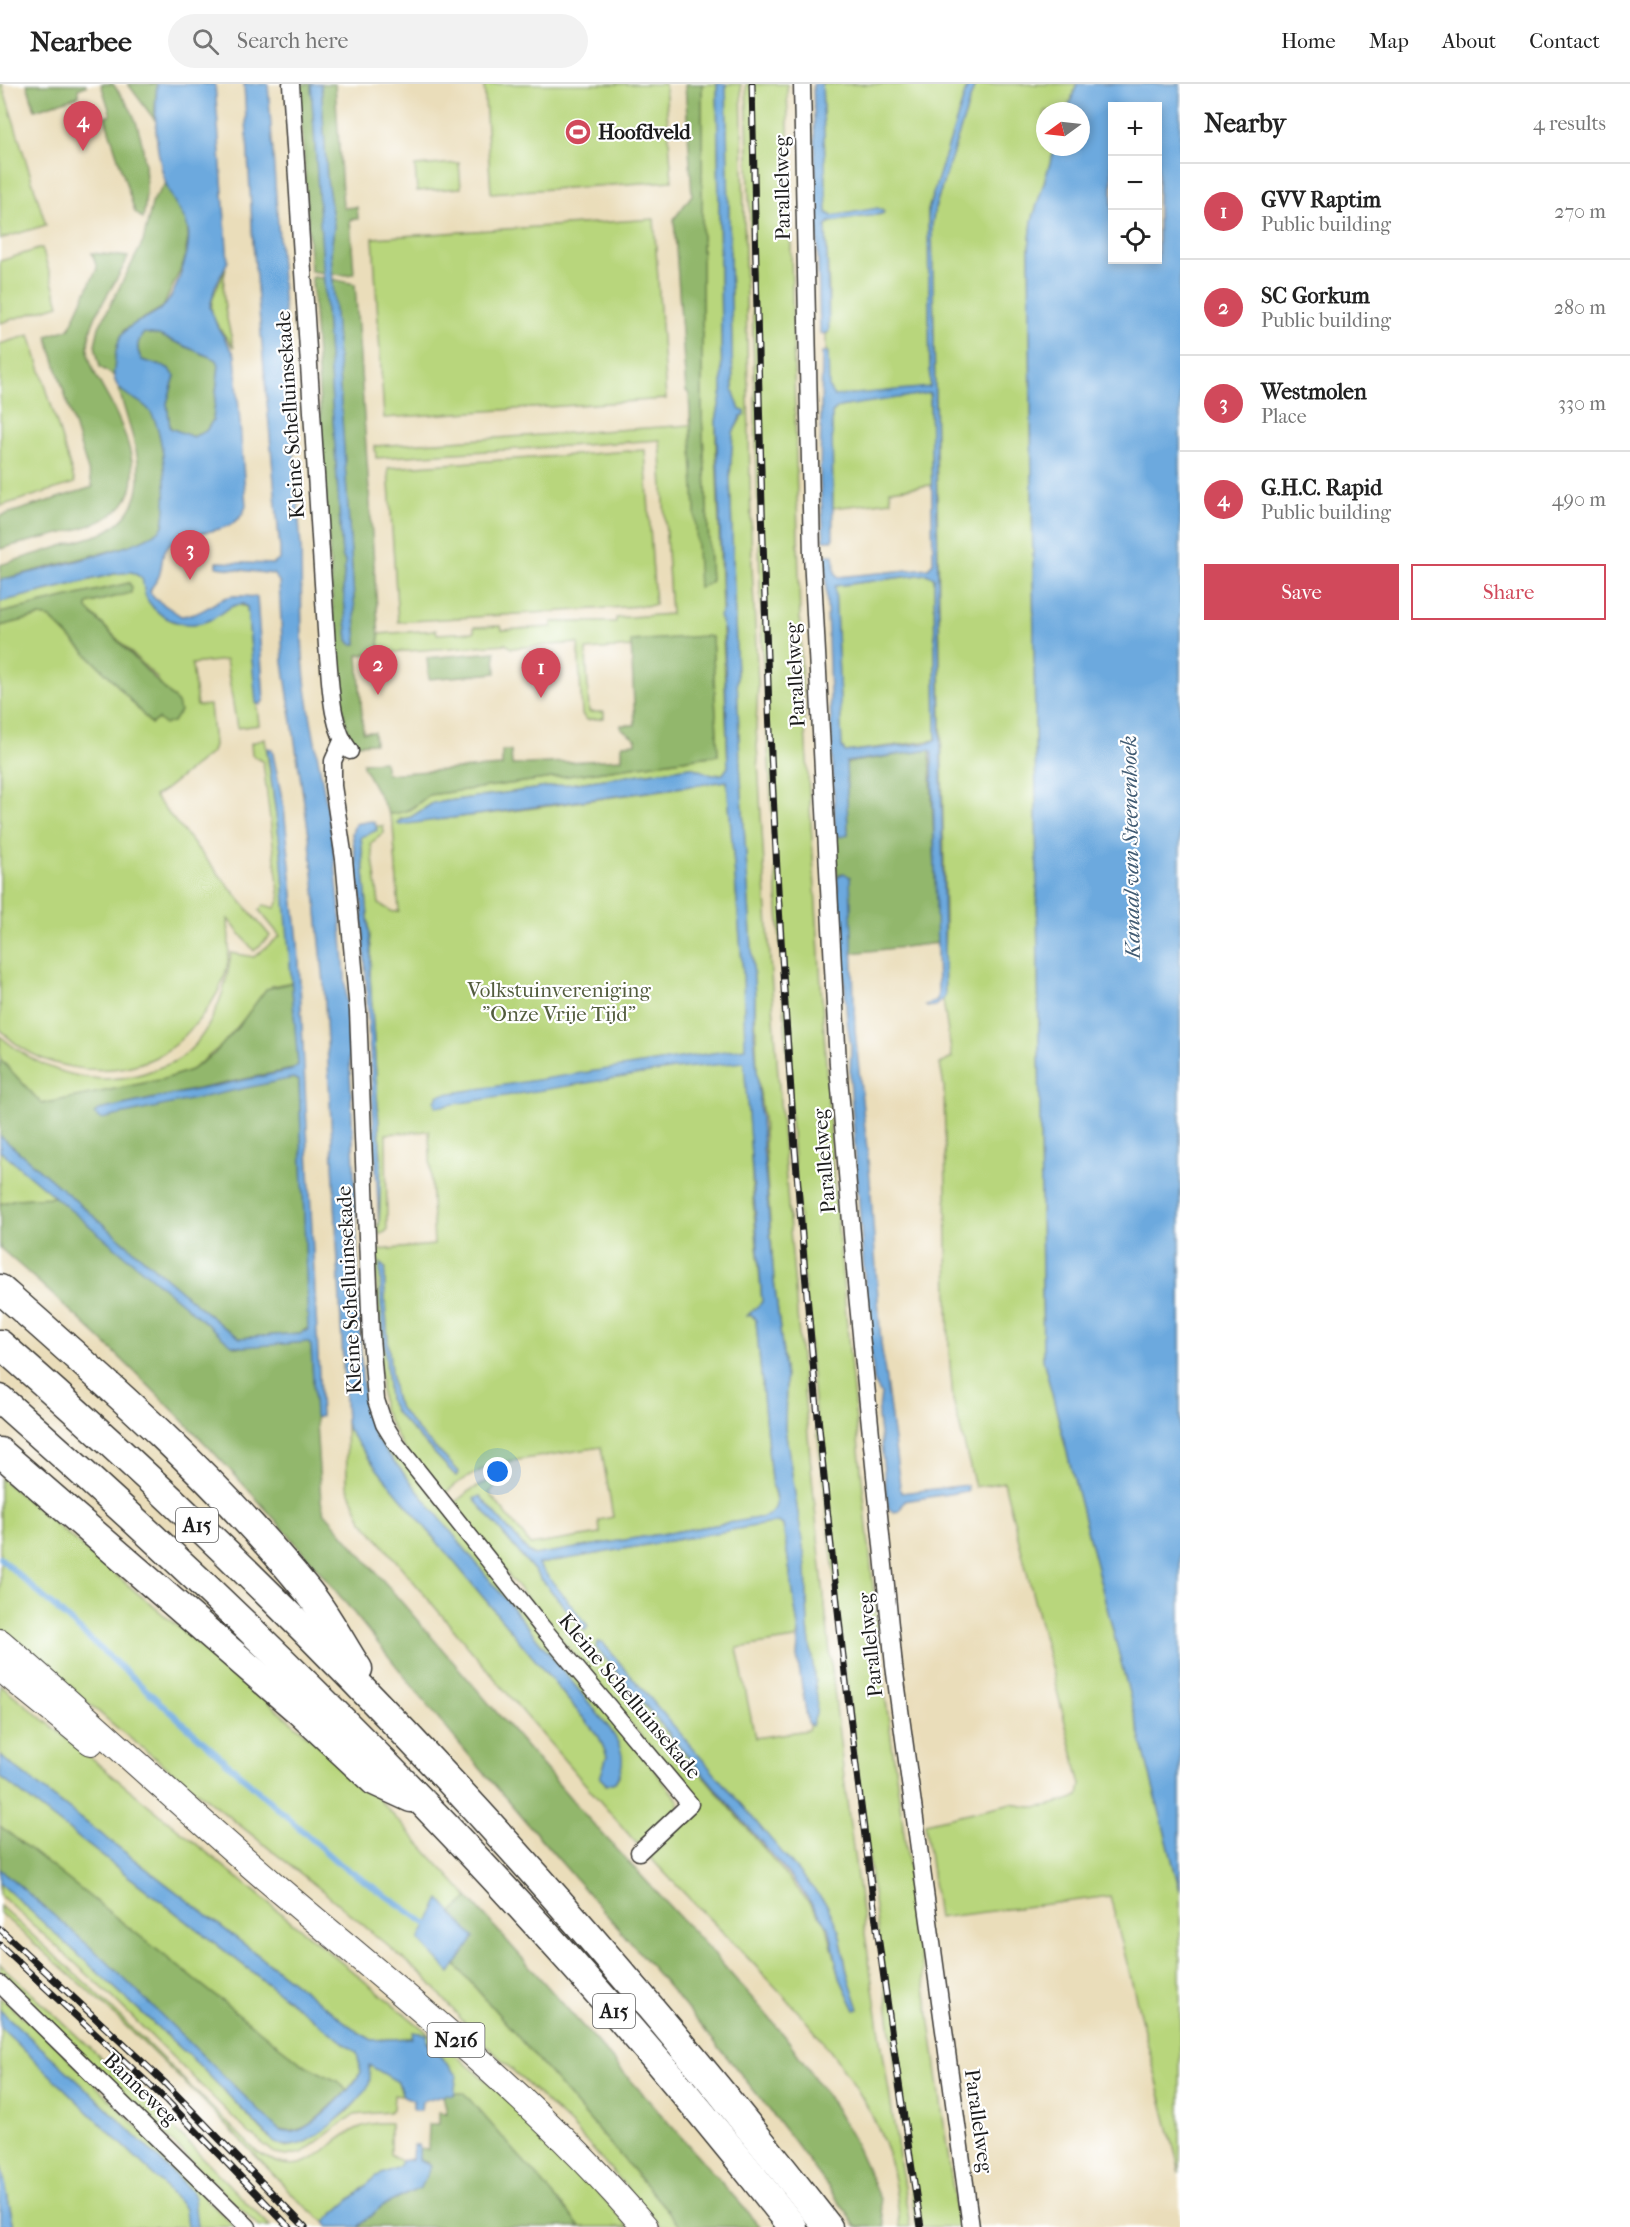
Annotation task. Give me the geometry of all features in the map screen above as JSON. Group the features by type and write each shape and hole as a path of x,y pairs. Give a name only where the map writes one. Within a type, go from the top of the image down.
{"highway":[{"name":"A15","path":"0,1289 102,1379 205,1478 307,1590 386,1714"},
{"name":"A15","path":"0,1344 201,1529 386,1714 626,1976 757,2135 828,2227"},
{"name":"A15","path":"0,1399 177,1558 424,1804 579,1970 698,2108 793,2227"},
{"name":"A15","path":"0,1452 298,1710 374,1781 424,1804"}],"main road":[{"name":"N216","path":"0,1642 253,1867 507,2083 588,2163 645,2227"},
{"name":"N216","path":"0,1668 253,1867"}],"street":[{"name":"Kleine Schelluinsekade","path":"291,84 327,646 335,713 346,746 333,760 333,786 346,878 358,1011 370,1337 376,1400 384,1424 397,1445 541,1626 690,1803 639,1852"},
{"name":"Parallelweg","path":"802,84 812,555 838,1065 857,1294 894,1666 971,2227"},
{"name":"Banneweg","path":"0,1984 248,2227"}],"green space":[{"path":"0,84 2,84 46,225 0,239"},
{"path":"27,84 86,84 86,86 78,89 79,96 35,110"},
{"path":"101,84 113,84 130,108 137,124 146,179 143,219 135,212 105,117 111,115"},
{"path":"128,84 157,84 154,119"},
{"path":"299,84 311,84 324,273 311,271"},
{"path":"321,84 335,84 343,208 357,207 358,219 350,219 354,273 348,275 332,274 331,252 334,226 327,180"},
{"name":"Hoofdveld","path":"484,84 665,84 672,181 491,193"},
{"path":"685,84 702,84 702,416 711,582 699,588 689,394 686,391 674,219 692,195"},
{"name":"Volkstuinvereniging \"Onze Vrije Tijd\"","path":"702,84 717,84 722,391 716,421 716,450 728,767 723,774 712,775 691,767 433,803 411,817 400,819 398,824 513,811 727,781 743,974 753,1201 762,1302 748,1315 754,1316 756,1321 771,1480 777,1506 773,1514 764,1517 534,1555 529,1553 480,1496 474,1499 585,1631 538,1564 778,1522 783,1525 799,1634 795,1639 737,1648 755,1738 808,1730 817,1698 808,1628 806,1567 785,1428 786,1378 774,1281 763,1117 757,1072 755,997 740,764 730,476 733,433 745,411 740,411 733,390 726,84 741,84 752,567 758,684 756,726 781,1121 803,1383 844,1777 910,2227 900,2227 893,2173 884,2142 865,2103 841,2065 812,2027 779,1991 648,1855 649,1851 698,1805 451,1506 469,1491 493,1479 499,1484 489,1493 531,1545 600,1534 599,1520 613,1517 601,1447 492,1464 459,1482 442,1496 402,1446 382,1407 375,1255 378,1250 434,1245 429,1131 386,1134 387,1231 379,1235 377,1224 379,1225 381,1160 370,976 371,951 361,837 377,830 376,826 383,826 384,833 371,843 379,904 393,912 399,911 393,826 389,814 410,810 429,795 718,755 712,637 632,641 632,647 586,650 589,712 604,712 604,718 586,720 582,714 578,643 511,648 506,644 380,653 379,634 436,630 437,634 474,632 474,627 501,626 502,630 552,627 552,622 616,622 616,618 671,614 660,440 376,458 375,446 691,425 711,582 702,416","holes":["380,1264 386,1269 388,1336 392,1380 397,1403 418,1430 459,1472 456,1476 396,1413 389,1399","602,1642 780,1851 839,1931 855,2010 840,1978 826,1923 596,1647"]},
{"path":"746,84 787,84 801,664 832,1161 882,1672 958,2227 916,2227 855,1753 814,1402 792,1136 762,650"},
{"path":"822,84 968,84 928,210 930,389 826,404 826,334 828,333 829,292 826,227 830,222 882,214 882,209 832,216 827,213"},
{"path":"975,84 1077,84 1070,102 1036,102 1036,156 1052,156 1032,221 1029,249 1043,1359 1180,1891 1180,2172 1110,1896 938,1918 925,1823 1012,1803 1029,1807 1055,1804 1079,1796 1081,1785 1004,1482 975,1487 953,1400 949,1353 944,1087 940,1064 952,1058 943,1000 945,922 932,225 935,208"},
{"path":"459,163 461,188 417,191 415,166"},
{"path":"166,183 187,221 188,238 184,262 163,307 124,330 117,345 114,376 100,367 95,345 99,327 143,242 153,200"},
{"path":"654,219 666,399 384,418 373,238"},
{"path":"42,248 59,305 0,323 0,261"},
{"path":"92,253 128,257 97,313 89,336 88,348 94,371 113,407 129,447 133,477 127,499 113,514 91,525 0,549 0,516 93,487 47,336 69,329 97,268"},
{"path":"226,268 224,298 234,348 218,326 212,310 214,294"},
{"path":"312,277 324,278 342,555 345,562 343,587 348,640 351,644 357,644 332,279 355,284 380,653 358,655 363,732 374,732 375,743 355,744 346,724 340,691 334,631"},
{"path":"144,333 159,335 217,360 219,364 213,420 206,431 193,437 170,428 167,403 175,376 168,368 142,360 138,346 139,339"},
{"path":"30,335 75,483 0,506 0,344"},
{"path":"118,386 148,408 159,432 166,487 166,505 161,531 132,545 0,580 0,565 101,534 121,521 133,505 138,487 139,468"},
{"path":"930,393 932,485 890,490 891,501 833,508 832,414 839,407"},
{"path":"645,450 655,605 398,622 388,468"},
{"path":"132,572 142,578 149,599 156,609 175,622 235,604 247,607 259,725 237,728 226,660 192,664 197,706 210,705 214,745 212,752 154,796 270,936 254,951 228,919 229,951 222,983 211,1004 195,1025 166,1051 137,1064 116,1069 74,1067 33,1054 15,1043 0,1029 0,626 40,616 50,618 112,679 151,724 158,719 158,679 87,609 90,603 130,593 129,583 0,613 0,602 114,574"},
{"path":"926,574 934,577 936,740 845,752 842,748 835,586"},
{"path":"129,583 132,587 131,593 90,603 87,609 178,703 180,711 173,722 164,724 158,719 151,724 112,679 50,618 40,616 0,626 0,613"},
{"path":"712,637 718,755 429,795 406,811 395,814 389,814 363,766 363,763 384,761 386,774 502,766 502,751 511,751 512,765 622,759 622,744 636,743 636,739 621,728 621,725 635,725 631,641"},
{"path":"495,652 496,673 429,679 427,658"},
{"path":"265,739 281,851 293,982 272,986 221,1046 191,1070 164,1079 42,1104 0,1059 0,1036 36,1060 75,1075 116,1078 137,1075 165,1066 180,1058 193,1046 210,1023 222,995 231,953 254,957 280,936 259,910 264,905 275,908 280,900 263,762 252,755 251,743"},
{"path":"930,750 938,943 852,953 850,877 841,874 837,878 835,834 837,837 848,834 846,763"},
{"path":"293,982 298,1065 292,1069 99,1110 293,1078 299,1081 309,1327 300,1333 240,1338 222,1326 0,1136 0,1059 42,1104 164,1079 191,1070 214,1054 238,1027 266,989"},
{"path":"0,1151 56,1197 16,1199 0,1204"},
{"path":"56,1197 235,1347 308,1342 311,1346 321,1501 324,1512 586,1816 711,1951 785,2036 834,2106 853,2139 880,2199 885,2227 857,2227 768,2108 721,2050 455,1739 340,1595 258,1500 151,1388 76,1316 0,1248 0,1204 16,1199"},
{"path":"367,1413 679,1801 679,1806 637,1844 362,1520 347,1485 346,1422 348,1430 377,1469 599,1737 607,1756 601,1777 606,1785 615,1782 619,1776 610,1729 376,1439"},
{"path":"0,1478 360,1779 469,1898 444,1920 436,1942 682,2227 662,2227 572,2126 474,2034 426,1978 324,1892 121,1731 0,1627"},
{"path":"0,1684 498,2090 591,2184 629,2227 581,2227 464,2094 454,2093 457,2075 427,2041 413,2032 412,2038 372,2040 358,2032 0,1756"},
{"path":"0,1777 357,2053 361,2072 347,2091 339,2082 301,2064 0,1826"},
{"path":"0,1826 301,2063 339,2082 347,2091 304,2128 284,2131 274,2127 104,1959 0,1869"},
{"path":"0,1883 199,2065 268,2137 286,2147 319,2133 352,2107 366,2086 369,2065 398,2082 403,2096 394,2095 393,2109 389,2112 353,2115 302,2153 286,2156 276,2154 248,2132 108,1993 0,1895"},
{"path":"469,1898 761,2227 682,2227 436,1942 444,1920"},
{"path":"0,1906 89,1986 258,2153 279,2163 297,2164 311,2160 351,2131 369,2124 390,2123 390,2154 401,2161 401,2166 377,2176 325,2222 302,2204 201,2099 104,2005 0,1913"},
{"path":"0,1964 147,2101 270,2227 259,2227 0,1974"},
{"path":"0,1997 54,2044 235,2227 197,2227 190,2191 105,2106 0,2010"},
{"path":"0,2027 150,2171 185,2209 187,2227 14,2227 0,2160"},
{"path":"464,2093 581,2227 358,2227 382,2206 420,2188 429,2163 419,2160 419,2149 428,2150 429,2124 439,2124 439,2112 447,2113 443,2095"}],"water":[{"path":"157,84 215,84 228,261 215,287 210,307 217,326 235,355 246,506 241,517 232,524 177,539 169,545 163,556 159,576 150,592 154,598 181,616 197,613 226,598 257,597 264,700 260,705 256,703 247,607 243,604 238,604 201,623 175,622 153,608 145,595 142,578 132,572 114,574 0,602 0,580 115,550 155,534 163,526 165,482 158,429 153,416 146,407 119,387 114,375 120,338 130,327 165,305 179,279 188,245 187,225 170,195 162,172 156,134","holes":["144,333 159,335 217,360 219,365 213,420 206,431 193,437 170,428 167,403 175,376 168,368 142,360 139,353 138,343"]},
{"path":"244,84 268,84 301,548 304,671 332,841 344,964 361,1357 370,1425 376,1439 610,1729 618,1742 622,1761 615,1782 607,1785 600,1778 607,1756 599,1737 377,1469 348,1430 346,1422 324,983 310,842 283,662 279,581 273,574 217,567 217,562 273,564 280,559 253,243"},
{"path":"311,84 321,84 327,180 334,226 331,252 357,644 351,644 348,640 343,587 345,562 342,555"},
{"path":"717,84 726,84 733,390 740,410 745,411 745,415 741,416 733,433 730,476 740,764 755,997 754,1034 774,1281 786,1378 785,1428 806,1567 808,1628 817,1698 816,1714 812,1726 808,1724 797,1656 799,1634 783,1525 778,1522 538,1564 588,1626 585,1631 474,1499 480,1496 529,1553 534,1555 764,1517 774,1511 776,1497 771,1480 756,1321 752,1315 747,1316 762,1302 744,1062 674,1069 436,1107 435,1101 439,1095 745,1048 743,974 727,781 400,825 397,822 411,817 433,803 691,767 712,775 723,774 728,767 724,631 719,616 723,609 716,421 722,391"},
{"path":"813,84 822,84 827,213 832,216 878,208 884,212 830,222 826,227 829,331 824,334 820,333"},
{"path":"968,84 975,84 935,208 932,225 945,997 935,1006 927,1007 925,1005 937,1001 938,991 932,752 930,750 846,762 848,834 842,837 835,834 825,555 834,555 835,572 838,577 928,568 933,563 930,393 839,407 832,413 833,540 824,540 820,479 822,352 828,352 829,388 834,396 930,387 928,210","holes":["926,574 934,577 936,740 928,743 845,752 842,747 835,586"]},
{"name":"Kanaal van Steenenhoek","path":"1077,84 1180,84 1180,1891 1043,1359 1029,249 1032,221 1052,156 1090,156 1090,102 1070,102"},
{"path":"267,748 272,749 284,808 298,942 321,1416 317,1418 315,1416 311,1346 308,1342 243,1347 232,1345 0,1151 0,1136 222,1326 240,1338 300,1333 308,1330 299,1081 293,1078 101,1119 94,1114 99,1110 292,1070 298,1065 281,851"},
{"path":"371,821 375,823 377,830 361,837 371,951 370,976 381,1160 379,1225 362,905 352,833 355,824"},
{"path":"844,873 850,877 855,1030 870,1179 881,1343 901,1493 967,1485 968,1491 905,1501 899,1511 894,1512 888,1508 878,1416 881,1394 874,1382 866,1300 850,1077 851,1046 847,1020 837,878"},
{"path":"380,1263 386,1269 388,1336 392,1380 397,1403 418,1430 459,1472 456,1476 396,1413 389,1399"},
{"path":"597,1642 602,1642 827,1905 839,1931 847,1972 859,2009 855,2010 840,1978 829,1927 800,1888 596,1647"},
{"path":"0,1756 358,2032 372,2040 412,2038 413,2032 427,2034 427,2042 457,2075 454,2095 446,2094 422,2101 421,2110 413,2110 413,2100 403,2096 398,2082 369,2065 370,2082 365,2091 332,2124 299,2144 287,2146 275,2143 199,2065 0,1883 0,1869 104,1959 280,2131 292,2132 311,2124 341,2097 361,2072 357,2053 0,1777"},
{"path":"440,1899 474,1938 450,1973 419,1940"},
{"path":"0,2010 105,2106 191,2191 194,2198 197,2227 187,2227 185,2209 150,2171 0,2027"},
{"path":"413,2145 419,2145 419,2160 431,2166 420,2188 382,2206 358,2227 328,2227 325,2222 377,2176 399,2167 401,2161 412,2159"},
{"path":"0,2160 14,2227 0,2226"}],"waterway":[{"path":"0,1558 337,1862 427,1924"}],"railway":[{"path":"752,84 771,754 793,1124 825,1492 845,1676 893,2044 921,2227"},
{"path":"0,1929 164,2082 305,2227"},
{"path":"0,1945 167,2101 289,2227"}],"place":[{"name":"Hoofdveld","path":"578,132"},
{"name":"G.H.C. Rapid","path":"83,151"},
{"name":"Westmolen","path":"190,580"},
{"name":"SC Gorkum","path":"378,695"},
{"name":"GVV Raptim","path":"541,698"}]}
